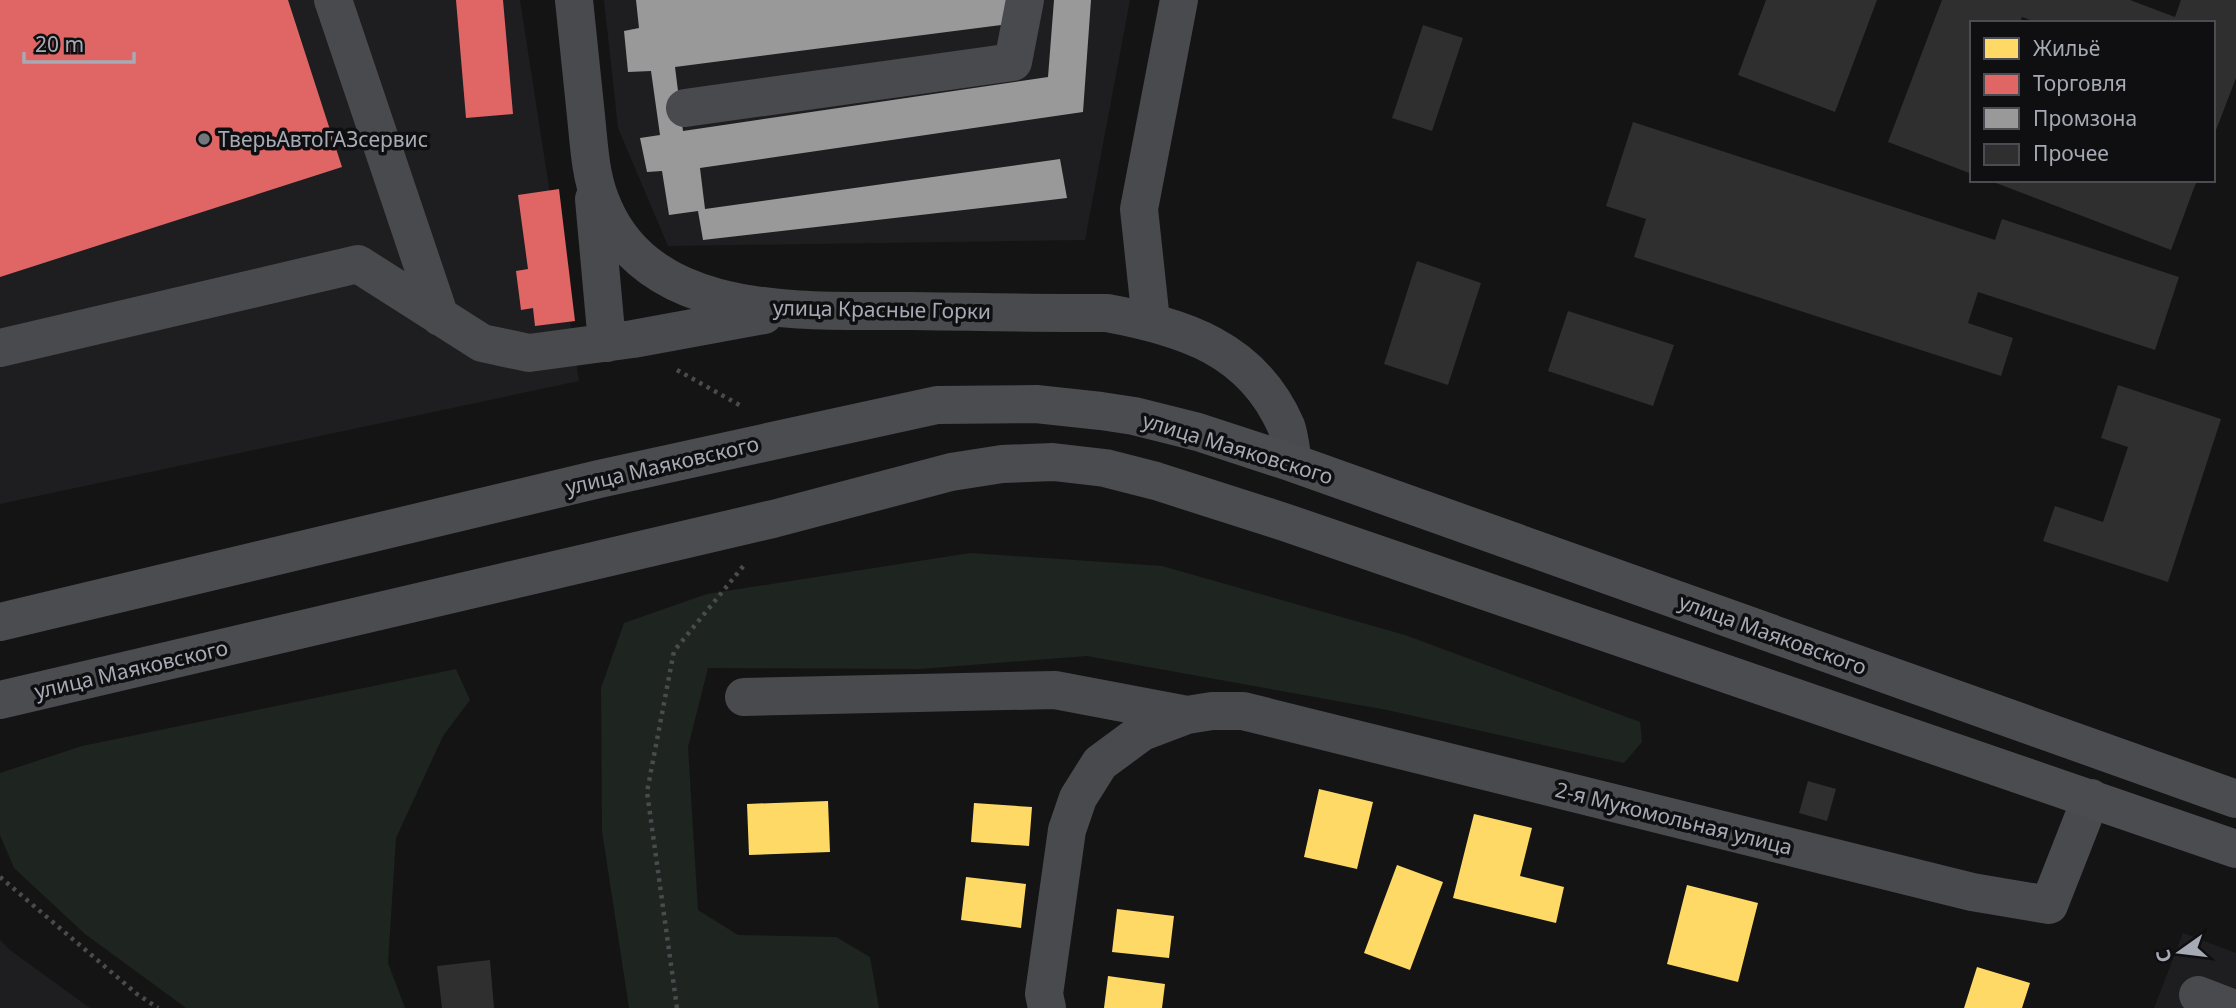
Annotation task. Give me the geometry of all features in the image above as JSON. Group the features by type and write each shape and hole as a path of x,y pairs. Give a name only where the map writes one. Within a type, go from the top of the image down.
{"main road":[{"name":"улица Маяковского","path":"0,622 599,479 937,405 1036,404 1123,415 1198,432 1293,463 2236,800"},
{"name":"улица Маяковского","path":"0,700 773,519 951,472 1002,464 1054,463 1105,468 1156,481 1284,522 2236,849"}],"street":[{"path":"333,0 440,317"},
{"name":"улица Красные Горки","path":"574,0 591,162 600,199 617,233 643,262 685,287 730,302 790,310 1107,313 1151,321 1185,332 1219,349 1245,367 1268,395 1286,427 1293,463"},
{"path":"685,108 1013,62 1025,0"},
{"path":"1151,321 1139,209 1179,0"},
{"path":"591,162 607,343"},
{"path":"0,348 358,264 482,343 529,353 607,343 790,310"},
{"path":"744,697 1055,690 1187,715"},
{"name":"2-я Мукомольная улица","path":"1187,715 1212,711 1243,711 1972,892 2049,905 2091,798"},
{"path":"1047,1008 1044,994 1067,830 1078,798 1100,762 1142,732 1187,715"}],"path":[{"path":"674,369 743,407"},
{"path":"677,1008 647,792 674,651 746,562"},
{"path":"0,877 137,994 158,1008"}],"shaded area":[{"path":"0,0 520,0 579,381 0,504"},
{"path":"604,0 1130,0 1085,240 668,246 618,128"},
{"path":"970,553 1162,566 1405,635 1640,722 1642,742 1624,763 1387,710 1087,656 920,669 708,668 688,747 698,910 738,935 836,937 870,957 879,1008 629,1008 602,831 601,688 624,623 707,594"},
{"path":"456,669 470,700 443,736 396,838 388,963 405,1008 186,1008 85,934 14,868 0,835 0,773 82,746"},
{"path":"2183,933 2236,953 2236,1008 2154,1008"},
{"path":"0,940 10,950 90,1008 0,1008"}],"building: Жильё":[{"path":"1319,789 1373,802 1357,869 1304,857"},
{"path":"828,801 830,852 749,855 747,804"},
{"path":"974,803 1032,807 1029,846 971,842"},
{"path":"1474,814 1532,828 1520,876 1564,887 1556,923 1453,898"},
{"path":"1397,865 1443,882 1410,970 1364,953"},
{"path":"966,877 1026,884 1021,928 961,920"},
{"path":"1687,885 1758,903 1738,982 1667,964"},
{"path":"1117,909 1174,916 1169,958 1112,952"},
{"path":"1977,967 2030,983 2022,1008 1964,1008"},
{"path":"1108,976 1165,984 1162,1008 1104,1008"}],"building: Торговля":[{"path":"0,0 288,0 342,167 0,277"},
{"path":"456,0 503,0 513,114 466,118"},
{"path":"559,189 575,321 535,326 533,308 521,310 516,271 528,269 518,195"}],"building: Промзона":[{"path":"636,0 1007,0 1009,24 675,67 683,131 1048,77 1054,0 1091,0 1083,112 700,168 705,209 1060,159 1067,198 703,240 698,211 669,215 662,171 647,172 640,138 660,135 651,71 628,72 624,31 639,28"}],"building: Прочее":[{"path":"1766,0 1877,0 1835,112 1738,75"},
{"path":"1942,0 2130,0 2175,17 2181,0 2236,0 2236,78 2215,133 2215,21 2033,21 2022,17 2021,21 1970,21 1970,173 1888,142"},
{"path":"1423,25 1463,38 1432,131 1392,118"},
{"path":"1633,122 1995,240 2002,219 2179,277 2155,350 1978,292 1968,323 2013,338 2001,376 1634,257 1646,219 1606,206"},
{"path":"1993,182 2196,182 2171,250"},
{"path":"1417,261 1481,283 1448,385 1384,364"},
{"path":"1568,311 1674,345 1653,406 1548,371"},
{"path":"2118,385 2221,419 2168,582 2043,541 2055,506 2103,522 2128,447 2101,438"},
{"path":"1808,781 1836,789 1827,821 1799,813"},
{"path":"490,960 494,1008 442,1008 437,966"}],"place":[{"name":"ТверьАвтоГАЗсервис","path":"204,139"}]}
